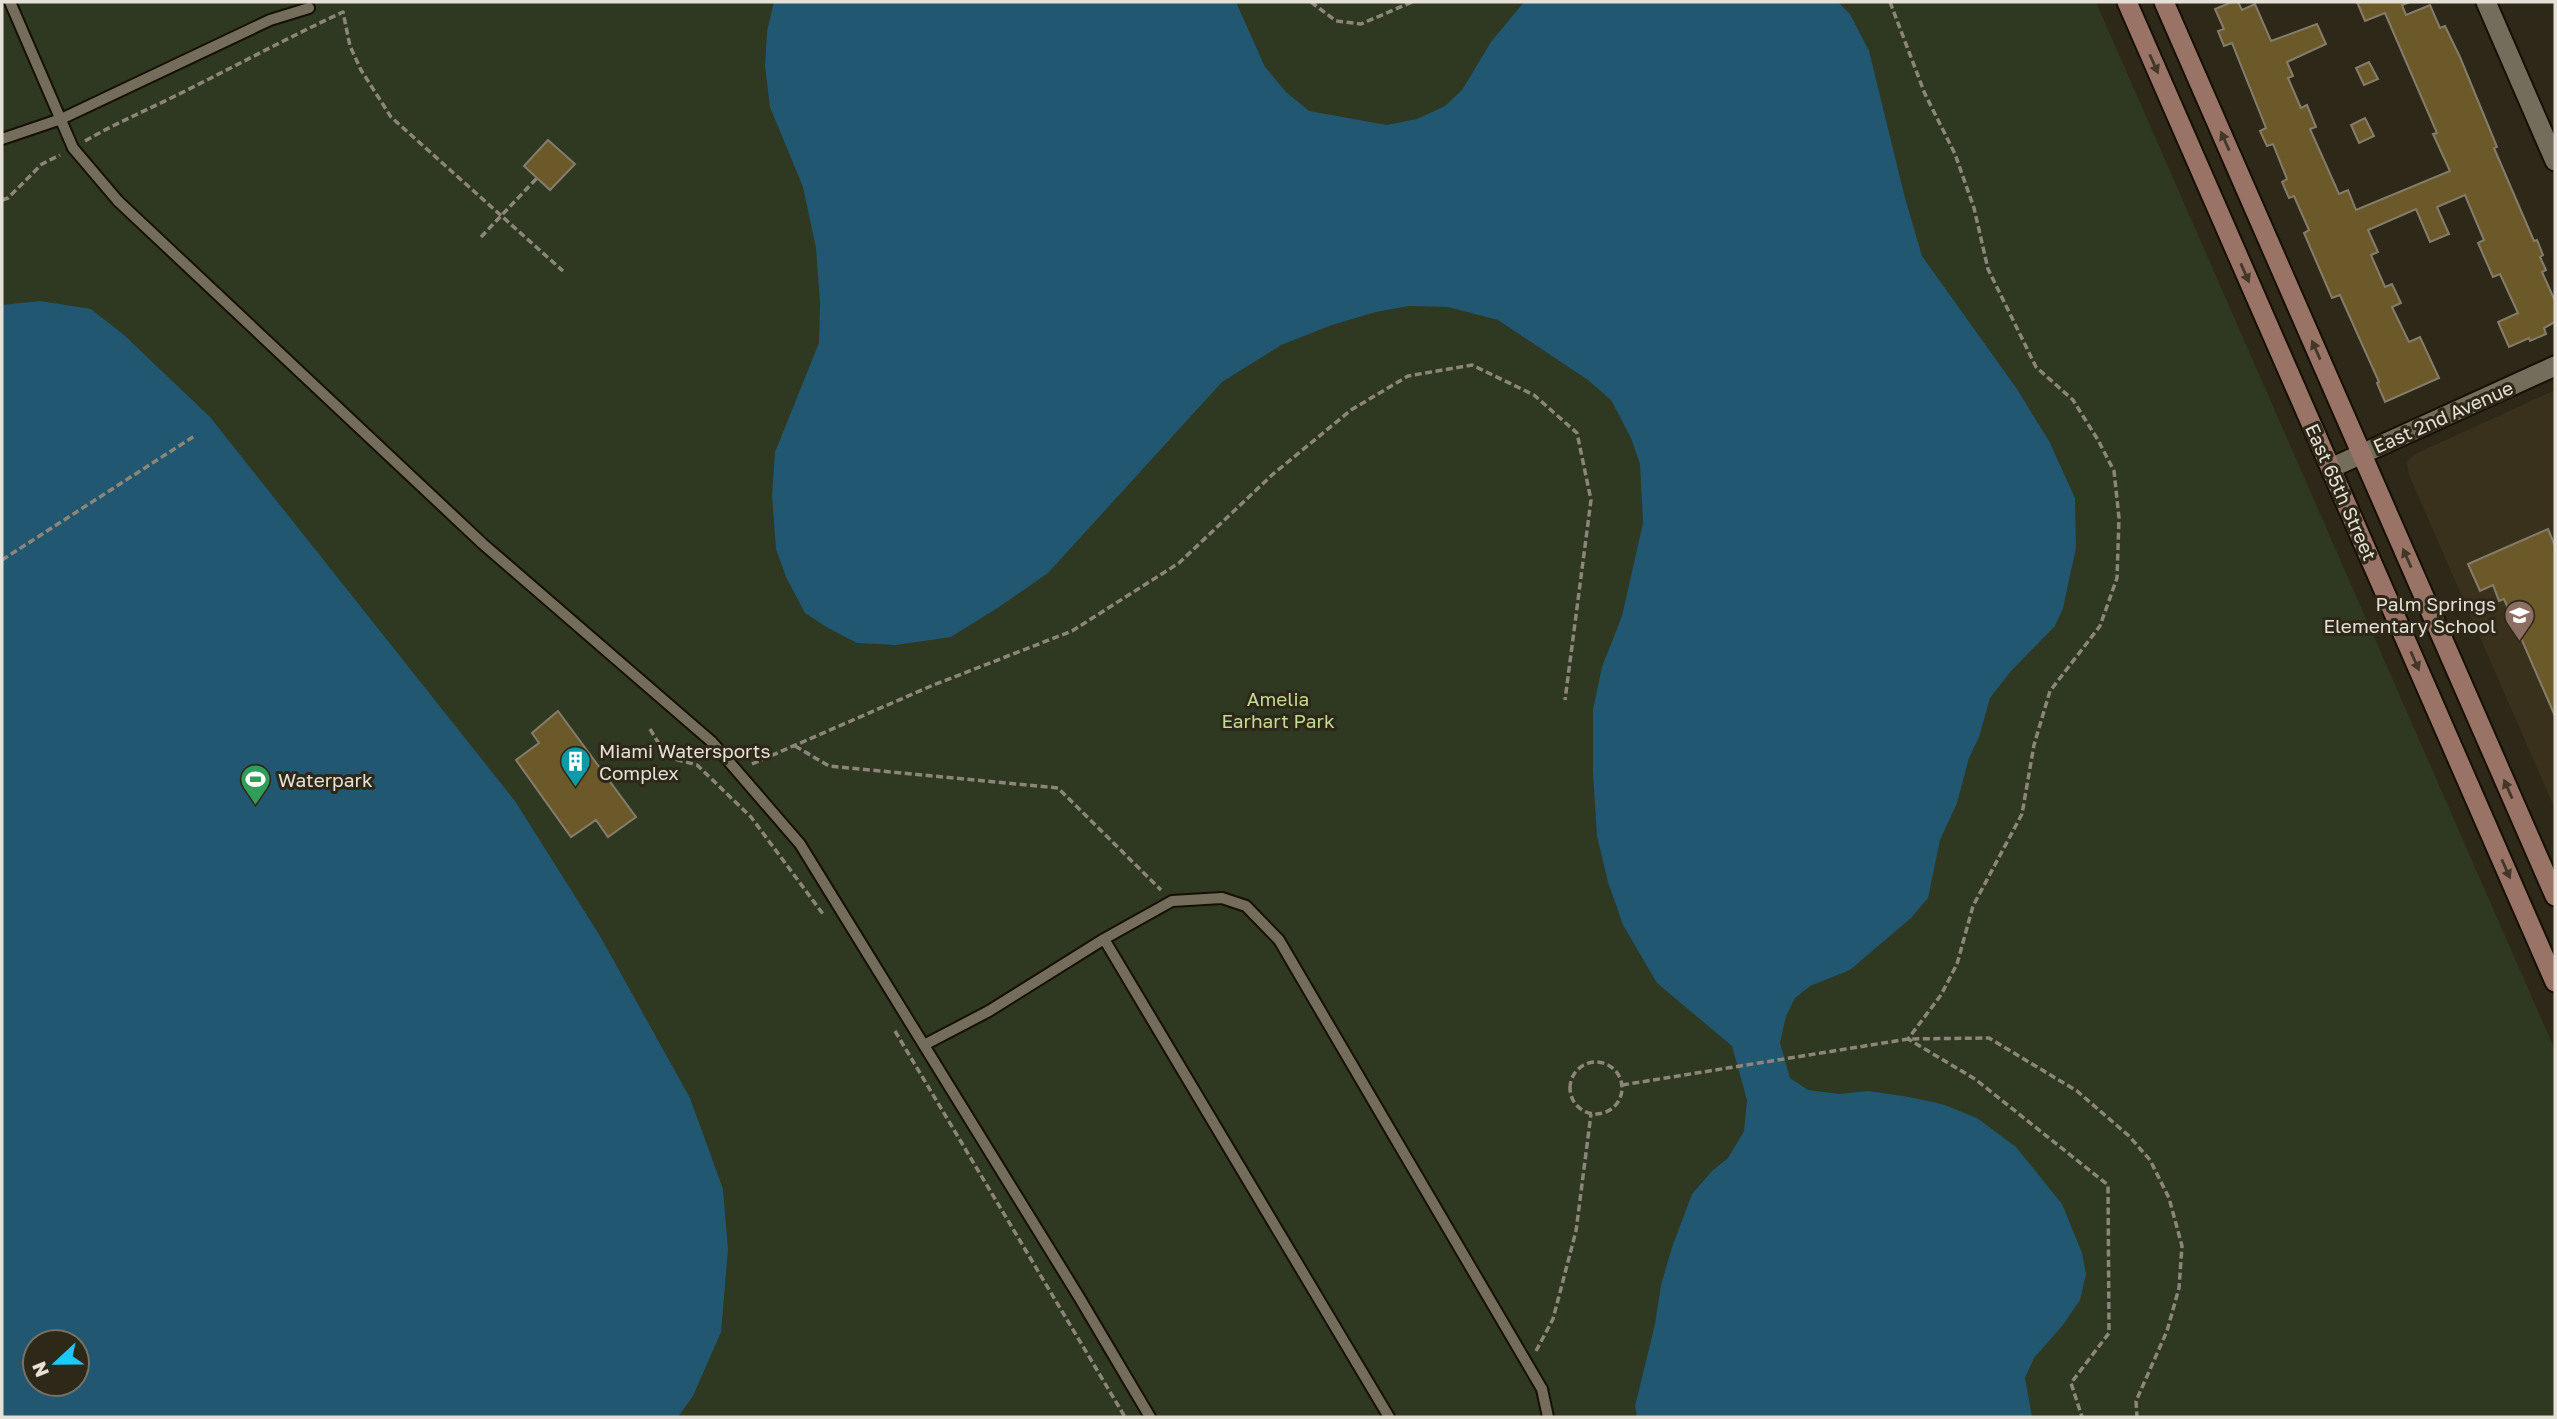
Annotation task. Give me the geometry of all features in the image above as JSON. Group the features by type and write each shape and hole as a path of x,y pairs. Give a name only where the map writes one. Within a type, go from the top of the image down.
{"main road":[{"name":"East 65th Street","path":"2127,2 2555,982"},
{"name":"East 65th Street","path":"2164,2 2555,896"}],"street":[{"path":"2486,2 2555,162"},
{"name":"East 2nd Avenue","path":"2331,468 2555,366"}],"lane":[{"path":"10,2 73,148 118,201 483,544 712,741 800,844 1150,1417"},
{"path":"2,139 61,119 270,20 309,8"},
{"path":"924,1045 989,1011 1104,939 1172,901 1222,898 1246,906 1279,940 1542,1389 1548,1417"},
{"path":"1104,939 1388,1417"}],"path":[{"path":"1311,2 1336,21 1361,24 1412,2"},
{"path":"1890,2 1925,94 1955,154 1974,208 1988,269 2036,367 2073,400 2098,440 2114,471 2119,518 2117,578 2100,626 2050,691 2034,745 2022,814 1973,906 1957,964 1941,995 1908,1039"},
{"path":"2,200 8,198 42,164 120,121 170,99 343,12 351,46 361,70 391,117 563,271"},
{"path":"481,237 537,178"},
{"path":"737,771 931,686 1072,631 1179,563 1272,475 1351,410 1408,376 1472,365 1534,395 1577,433 1591,500 1565,700"},
{"path":"2,560 196,435"},
{"path":"650,729 667,757 697,765 751,817 825,917"},
{"path":"795,746 829,766 1058,788 1172,901"},
{"path":"895,1031 1125,1417"},
{"path":"1622,1085 1908,1039 1989,1038 2077,1091 2129,1136 2150,1160 2169,1198 2182,1246 2179,1288 2167,1331 2136,1401 2137,1417"},
{"path":"1908,1039 1975,1079 2108,1185 2109,1333 2071,1383 2082,1417"},
{"path":"1595,1061 1605,1063 1619,1076 1622,1085 1621,1095 1610,1111 1591,1114 1575,1104 1570,1096 1569,1086 1577,1069 1595,1061"},
{"path":"1528,1365 1553,1319 1576,1231 1591,1114"}],"shaded area":[{"name":"Palm Springs Elementary School","path":"2555,390 2555,809 2409,475 2407,463 2413,455"}],"green space":[{"name":"Amelia Earhart Park","path":"2,2 2096,2 2555,1050 2555,1417 2,1417"}],"water":[{"path":"774,2 1236,2 1265,67 1286,92 1309,111 1387,125 1417,119 1445,106 1462,90 1491,42 1524,2 1838,2 1850,14 1869,51 1922,256 2017,389 2049,441 2075,498 2076,548 2063,608 2055,626 2011,671 1990,698 1957,803 1940,840 1928,898 1911,918 1850,970 1810,986 1795,998 1786,1016 1780,1043 1790,1078 1808,1090 1839,1094 1869,1091 1909,1097 1942,1104 1977,1118 2016,1147 2062,1204 2082,1253 2086,1274 2080,1300 2063,1325 2034,1358 2025,1378 2032,1417 1637,1417 1635,1406 1655,1324 1661,1285 1672,1247 1692,1194 1712,1171 1728,1158 1744,1131 1747,1100 1732,1046 1657,983 1623,925 1608,882 1597,836 1593,709 1602,667 1622,616 1643,523 1640,464 1631,438 1611,400 1588,380 1498,320 1448,307 1409,306 1332,325 1281,345 1222,382 1048,573 951,637 896,645 857,643 805,613 786,577 776,549 772,496 775,452 819,343 820,302 816,248 803,187 770,107 765,66 767,31"},
{"name":"Waterpark","path":"40,301 91,309 124,335 210,417 515,801 600,936 690,1098 723,1189 728,1250 721,1332 693,1396 678,1417 2,1417 2,305"}],"building":[{"path":"2238,2 2242,10 2255,4 2271,41 2317,24 2326,44 2287,62 2293,76 2288,78 2301,108 2307,105 2316,127 2310,129 2339,194 2348,190 2356,210 2450,171 2433,134 2437,133 2385,13 2365,21 2357,2 2410,2 2402,5 2406,15 2430,5 2440,28 2445,26 2460,57 2497,147 2494,148 2534,241 2537,240 2543,255 2540,257 2546,270 2542,272 2555,301 2555,322 2544,328 2546,334 2509,347 2498,322 2518,313 2500,274 2493,277 2478,243 2484,240 2465,195 2437,207 2449,234 2430,242 2416,209 2368,230 2378,252 2371,255 2385,287 2392,284 2401,303 2392,307 2409,342 2420,337 2439,378 2385,402 2377,383 2379,382 2340,295 2332,298 2304,233 2309,230 2294,196 2289,198 2282,182 2287,179 2273,144 2267,146 2260,131 2266,128 2232,43 2224,46 2218,31 2224,29 2215,9"},
{"path":"2369,62 2378,79 2364,85 2356,68"},
{"path":"2365,118 2374,136 2359,143 2351,125"},
{"path":"548,140 575,164 550,190 524,166"},
{"path":"2548,529 2555,546 2555,716 2504,599 2499,601 2493,585 2480,591 2468,564"},
{"name":"Miami Watersports Complex","path":"558,711 636,817 608,837 596,820 571,837 516,760 539,743 532,733"}],"place":[{"name":"Palm Springs Elementary School","path":"2519,642"},
{"name":"Miami Watersports Complex","path":"576,789"},
{"name":"Waterpark","path":"255,807"}]}
